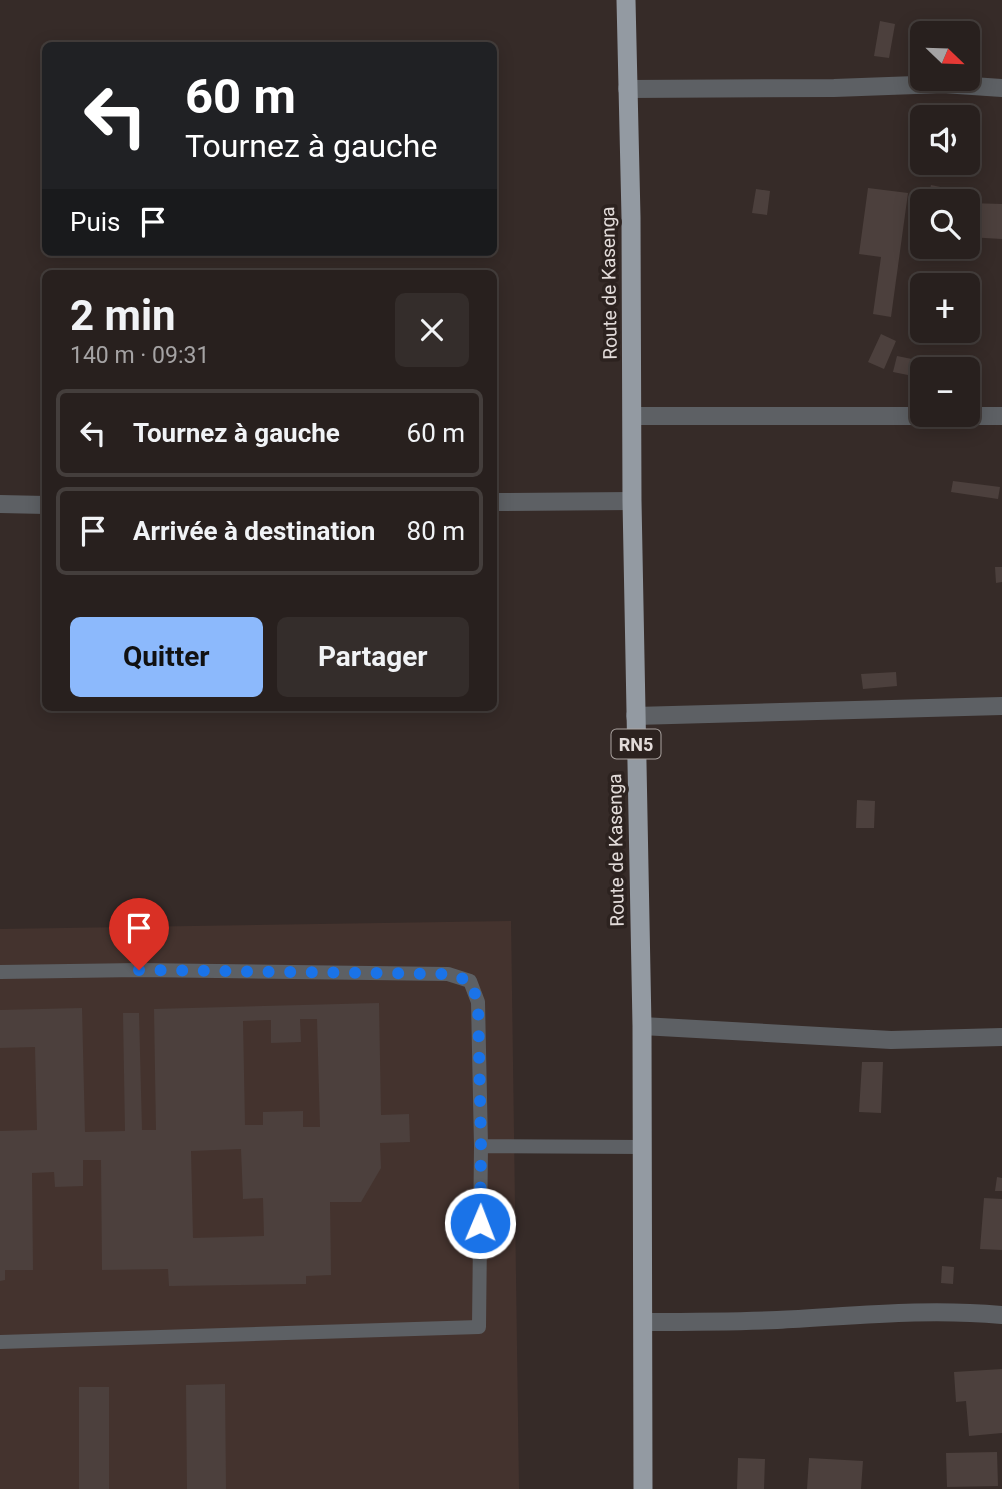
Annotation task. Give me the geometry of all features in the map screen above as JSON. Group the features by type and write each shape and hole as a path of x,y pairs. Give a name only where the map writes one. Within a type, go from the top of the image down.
{"highway":[{"name":"Route de Kasenga","path":"626,0 631,217 635,716 642,1026 643,1489"}],"street":[{"path":"627,89 834,88 943,84 1002,88"},
{"path":"633,416 1002,416"},
{"path":"497,502 632,501"},
{"path":"0,504 42,505"},
{"path":"635,716 1002,706"},
{"path":"642,1026 891,1040 1002,1037"},
{"path":"643,1322 779,1320 905,1311 1002,1315"}],"lane":[{"path":"0,972 139,970 448,974 470,981 478,1002 481,1146 479,1326 0,1342"},
{"path":"481,1146 642,1147"}],"shaded area":[{"path":"511,921 519,1489 0,1489 0,929"}],"building":[{"path":"880,21 895,24 889,58 874,56"},
{"path":"931,185 945,188 945,189 930,189"},
{"path":"868,188 908,193 891,317 873,314 881,257 859,254"},
{"path":"756,189 770,191 767,215 752,213"},
{"path":"980,203 1002,204 1002,239 980,238"},
{"path":"881,334 896,341 884,369 868,362"},
{"path":"897,356 910,359 908,375 893,372"},
{"path":"953,481 1000,487 998,499 951,492"},
{"path":"995,567 1002,567 1002,582 996,583"},
{"path":"896,672 897,686 863,689 861,674"},
{"path":"857,800 875,801 874,828 856,828"},
{"path":"379,1003 381,1115 409,1114 410,1142 380,1143 381,1168 361,1202 330,1202 331,1275 306,1276 306,1284 169,1286 168,1269 102,1270 101,1160 83,1160 83,1186 55,1187 54,1172 32,1173 33,1270 5,1270 5,1280 0,1281 0,1131 37,1130 35,1047 0,1048 0,1010 82,1008 85,1132 125,1131 123,1013 139,1013 142,1130 156,1130 154,1009","holes":["300,1019 317,1019 320,1127 303,1127 303,1111 263,1112 263,1125 245,1125 243,1021 271,1020 271,1043 301,1042","241,1149 243,1199 263,1198 264,1236 193,1238 191,1151"]},
{"path":"862,1062 883,1062 881,1113 859,1112"},
{"path":"997,1177 1002,1178 1002,1191 995,1191"},
{"path":"984,1198 1002,1199 1002,1250 980,1249"},
{"path":"942,1266 954,1267 953,1284 941,1283"},
{"path":"1002,1369 1002,1433 969,1436 966,1401 956,1402 954,1372"},
{"path":"225,1384 226,1489 187,1489 186,1385"},
{"path":"79,1387 109,1387 109,1489 79,1489"},
{"path":"997,1452 998,1486 947,1487 946,1453"},
{"path":"738,1458 765,1459 764,1489 737,1489"},
{"path":"809,1458 863,1461 861,1489 807,1489"}],"route":[{"path":"139,970 448,974 470,981 478,1002 480,1223"}]}
